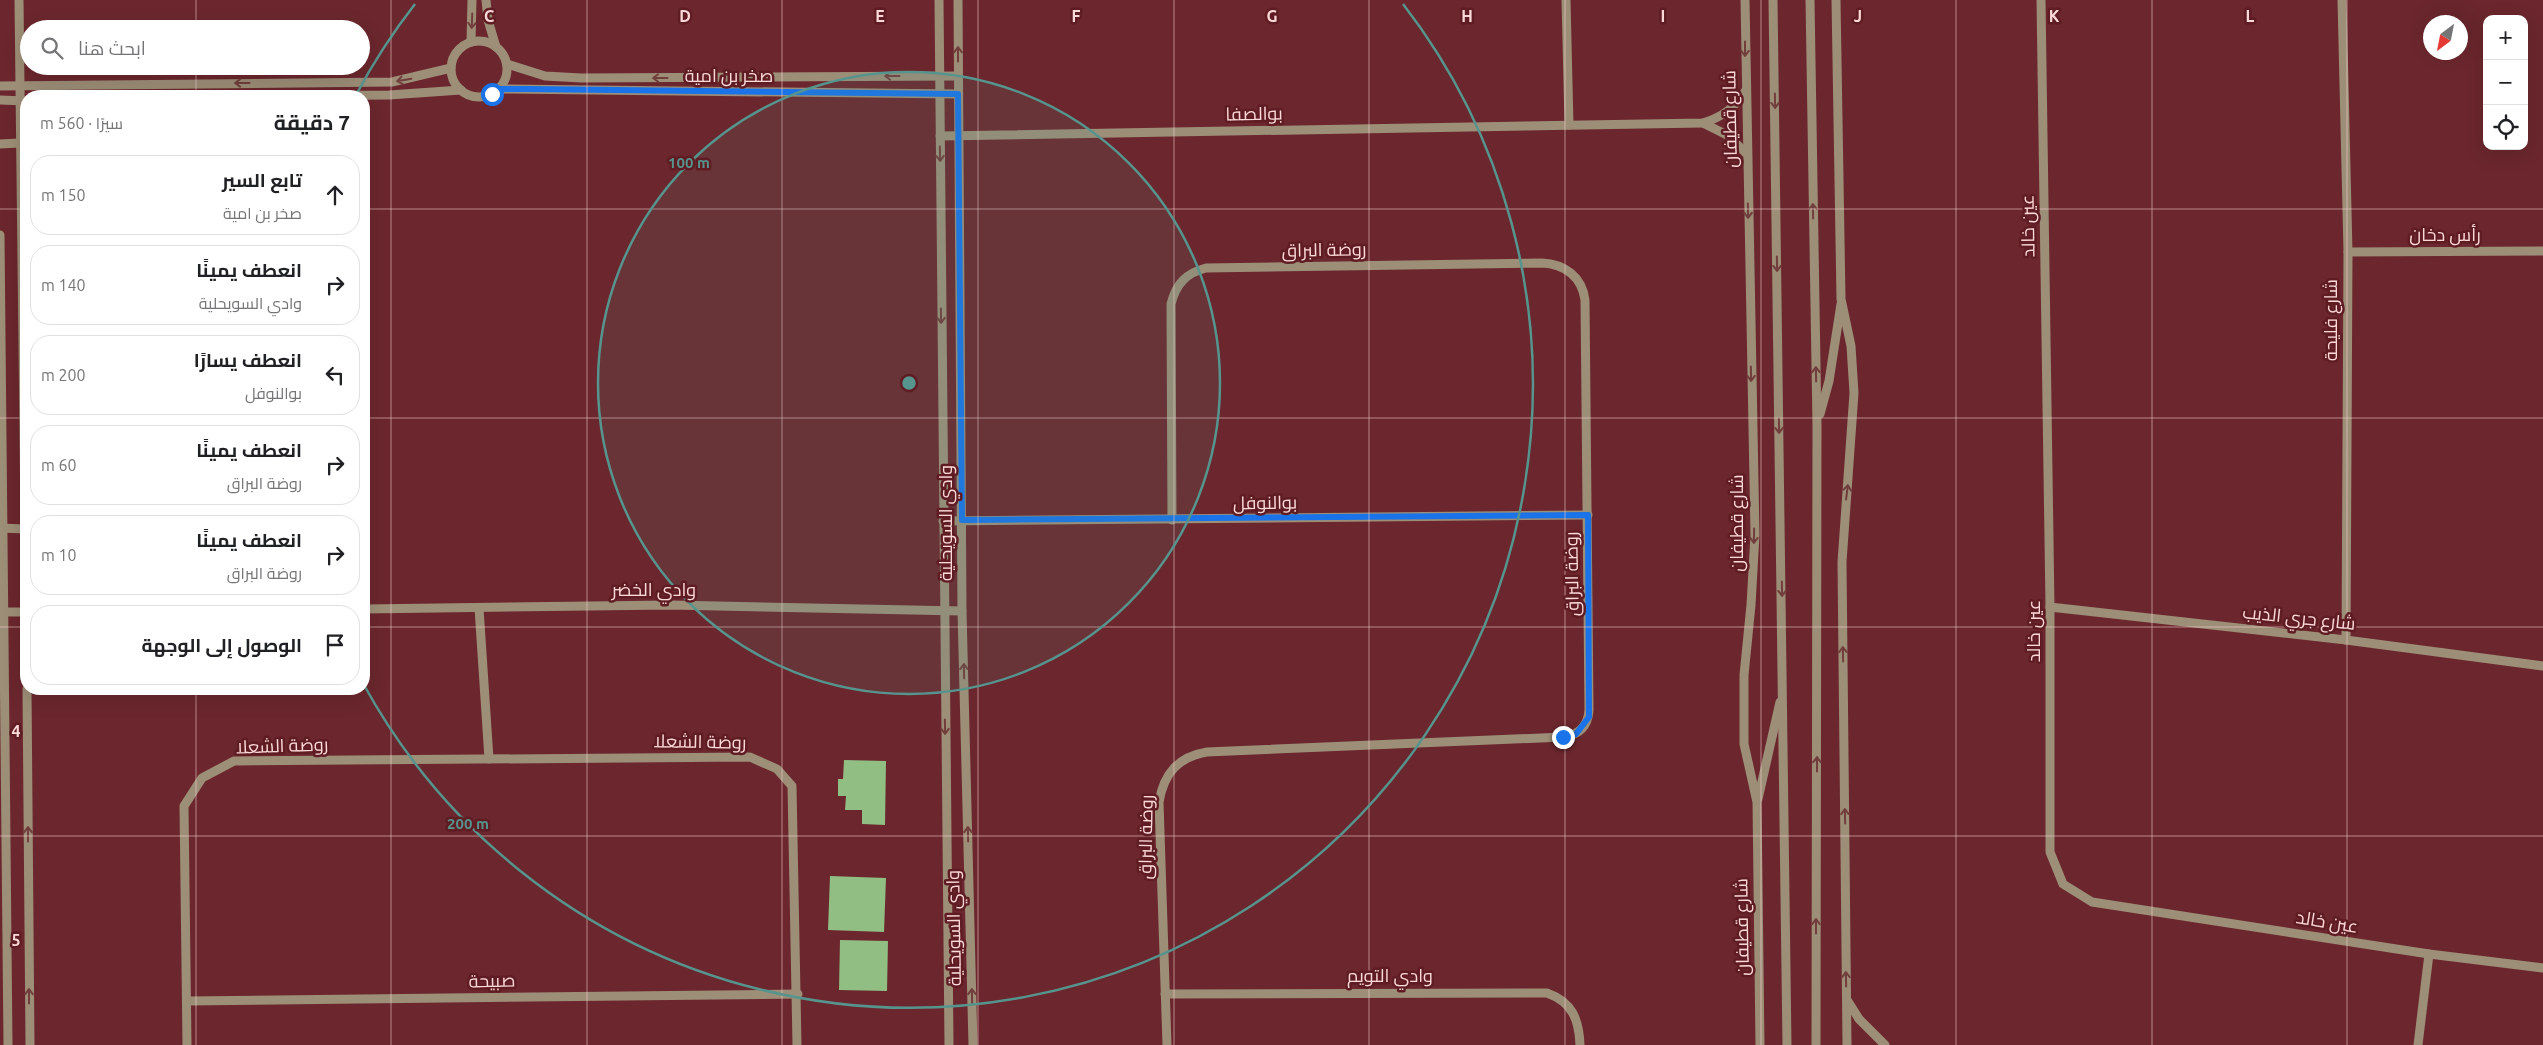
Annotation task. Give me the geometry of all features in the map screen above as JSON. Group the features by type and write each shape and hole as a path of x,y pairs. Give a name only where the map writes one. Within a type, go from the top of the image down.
{"street":[{"path":"19,0 20,90"},
{"path":"471,42 472,0"},
{"path":"486,0 488,20 496,47 507,64 506,77 499,89 484,96 468,94 461,90 456,84 451,68 457,52 471,42 489,42 496,47"},
{"name":"وادي السويحلية","path":"938,0 949,1045"},
{"name":"وادي السويحلية","path":"958,0 962,612 973,1045"},
{"path":"1566,0 1569,124"},
{"name":"شارع قطيفان","path":"1745,0 1755,535 1752,604 1744,675 1744,744 1757,802 1760,1045"},
{"path":"1773,0 1787,1045"},
{"path":"1810,0 1817,426 1816,1045"},
{"path":"1817,426 1829,382 1841,299 1836,0"},
{"name":"عين خالد","path":"2041,0 2050,607 2050,852 2062,884 2092,902 2429,954 2543,968"},
{"name":"شارع فليحة","path":"2342,0 2348,252 2346,640"},
{"name":"صخر بن امية","path":"507,64 537,74 563,78 958,76"},
{"path":"0,86 392,82 451,68"},
{"name":"صخر بن امية","path":"499,89 958,94"},
{"path":"370,95 461,90"},
{"name":"بوالصفا","path":"940,136 1703,123 1724,115 1740,100 1746,90"},
{"path":"0,100 20,101"},
{"name":"بوالصفا","path":"1703,123 1727,135 1747,154"},
{"path":"0,144 20,143"},
{"path":"0,235 8,1045"},
{"name":"رأس دخان","path":"2348,252 2543,251"},
{"name":"روضة البراق","path":"1167,1045 1158,802 1161,790 1172,769 1191,755 1207,752 1563,737 1576,734 1586,723 1590,710 1588,515 1584,292 1580,283 1568,270 1560,266 1542,263 1206,268 1186,276 1179,284 1171,304 1172,520"},
{"path":"1841,299 1851,346 1854,394 1842,562 1847,1045"},
{"name":"بوالنوفل","path":"943,520 1172,520 1588,515"},
{"path":"2,529 20,529"},
{"name":"وادي الخضر","path":"370,609 671,605 962,612"},
{"name":"شارع جري الذيب","path":"2050,607 2346,640 2543,666"},
{"path":"478,608 489,759"},
{"path":"5,612 20,612"},
{"path":"1757,802 1783,687"},
{"path":"27,695 30,1045"},
{"name":"روضة الشعلا","path":"187,1045 184,806 202,778 234,761 750,757 777,769 792,786 798,1045"},
{"path":"2418,1045 2429,954"},
{"name":"وادي التويم","path":"1165,994 1547,993 1558,997 1574,1013 1578,1024 1580,1045"},
{"name":"صبيحة","path":"187,1001 798,994"},
{"path":"1847,1000 1859,1019 1885,1045"}],"building":[{"path":"844,760 886,761 885,825 862,824 862,810 845,810 846,796 838,796 838,779 843,779"},
{"path":"830,876 886,878 884,932 828,930"},
{"path":"840,940 888,941 887,991 839,990"}],"route":[{"path":"492,94 499,89 958,94 962,520 1172,520 1588,515 1590,710 1589,717 1582,729 1576,734 1563,737"}]}
